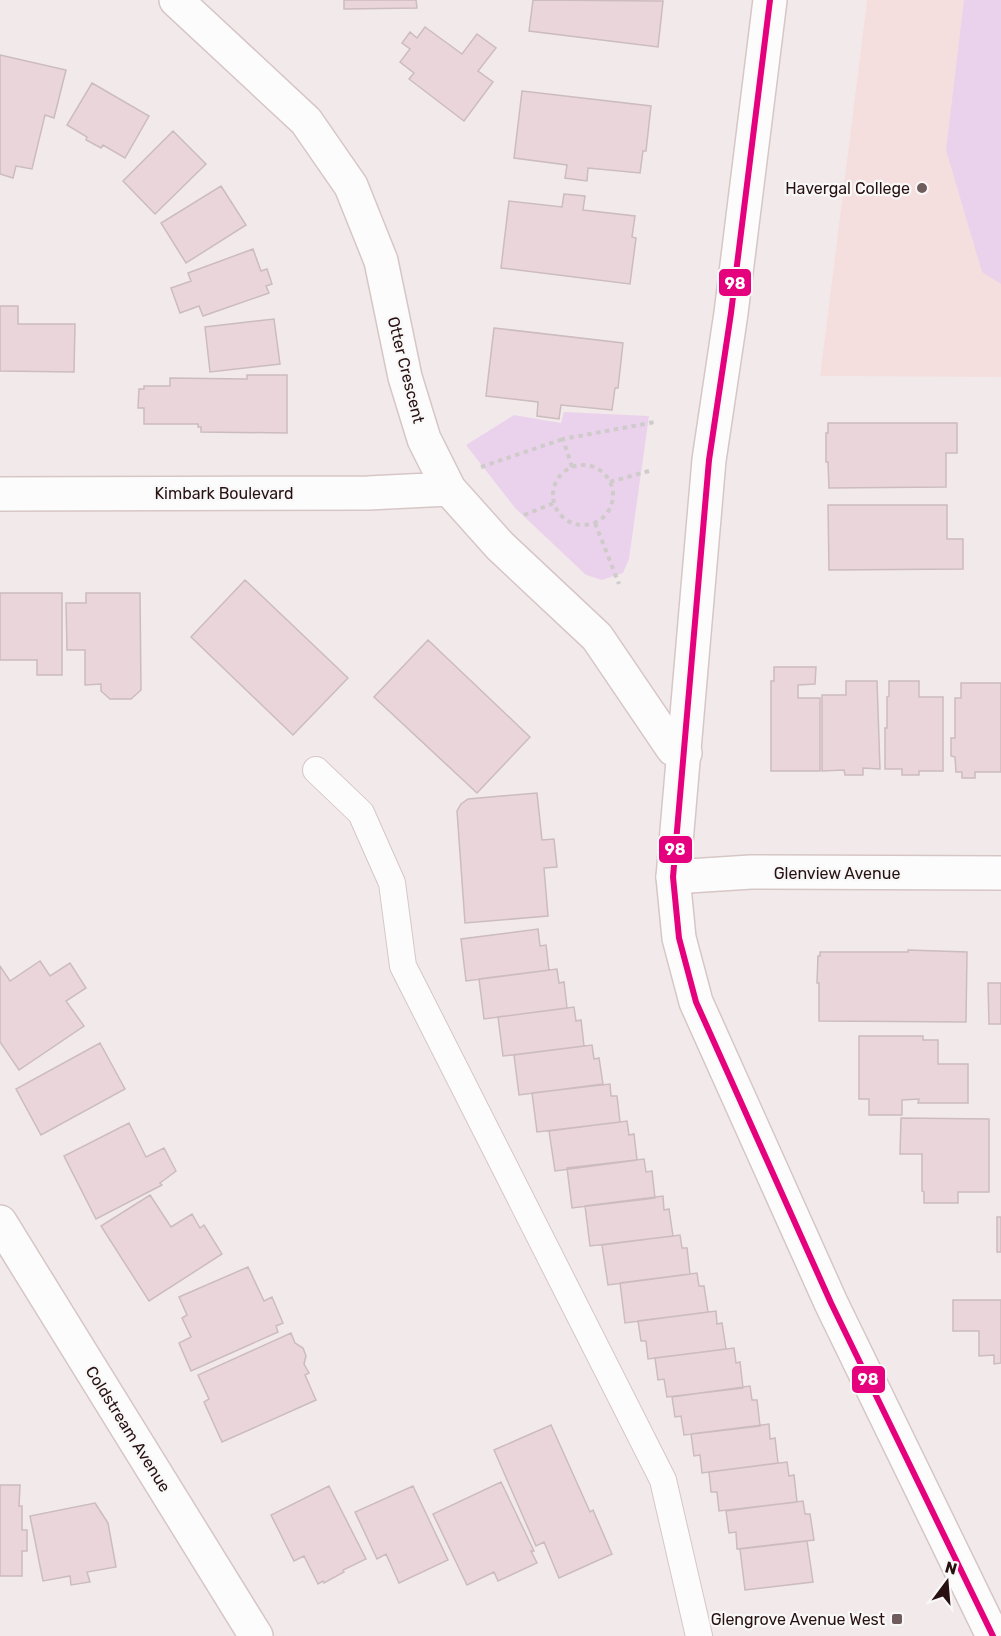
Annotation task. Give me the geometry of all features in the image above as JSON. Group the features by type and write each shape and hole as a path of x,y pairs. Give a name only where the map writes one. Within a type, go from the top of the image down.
{"street":[{"name":"Otter Crescent","path":"176,0 306,121 351,186 381,261 405,377 421,429 449,489 500,546 597,637 673,749 685,753"},
{"path":"770,0 731,313 709,460 673,877 679,938 696,1002 831,1303 993,1636"},
{"name":"Kimbark Boulevard","path":"0,494 356,493 449,489"},
{"name":"Glenview Avenue","path":"673,877 751,873 1001,873"},
{"name":"Coldstream Avenue","path":"0,1222 256,1636"}],"lane":[{"path":"316,770 361,813 392,882 403,966 663,1480 699,1636"}],"path":[{"path":"476,469 563,439 655,422"},
{"path":"563,439 572,467"},
{"path":"582,464 593,466 602,471 613,488 610,509 595,523 576,524 567,520 560,514 554,503 553,487 564,471 572,467 582,464"},
{"path":"610,482 649,471"},
{"path":"519,517 554,503"},
{"path":"595,523 619,584"}],"shaded area":[{"name":"Havergal College","path":"867,0 1001,0 1001,377 820,376"},
{"path":"964,0 1001,0 1001,284 982,272 946,150"},
{"path":"564,412 649,416 629,559 623,573 602,580 586,575 515,508 466,445 514,415 561,423"}],"building":[{"path":"344,0 416,0 417,8 344,9"},
{"path":"533,0 663,1 658,47 529,31"},
{"path":"425,27 462,54 477,34 496,48 478,71 493,82 464,121 409,79 414,73 400,62 410,49 402,43 410,32 417,38"},
{"path":"0,55 66,70 54,118 45,115 32,169 16,166 13,178 0,174"},
{"path":"92,83 149,116 125,158 103,145 101,148 86,140 87,137 67,125"},
{"path":"522,91 651,106 646,151 643,151 640,173 588,168 587,181 565,178 567,165 514,158"},
{"path":"173,131 206,164 155,214 123,181"},
{"path":"221,186 246,225 186,263 161,223"},
{"path":"564,194 585,196 583,210 635,216 632,237 636,238 630,284 501,268 509,201 562,207"},
{"path":"253,249 261,271 267,269 272,284 266,286 269,293 203,316 199,306 180,313 171,288 191,281 188,273"},
{"path":"0,306 18,306 18,324 75,324 74,372 0,371"},
{"path":"274,319 280,364 210,372 205,327"},
{"path":"494,328 623,343 618,388 615,388 612,410 561,405 559,419 537,416 538,402 486,396"},
{"path":"247,375 287,375 287,433 201,432 198,424 144,424 144,408 138,408 139,389 144,389 144,386 170,386 170,378 247,379"},
{"path":"828,423 957,423 957,453 946,453 946,487 829,488 828,462 826,462"},
{"path":"828,505 947,505 947,539 963,539 963,569 829,570"},
{"path":"245,580 348,678 293,735 191,637"},
{"path":"0,593 62,593 62,675 37,675 37,660 0,660"},
{"path":"86,593 140,593 141,690 131,699 110,699 101,691 101,684 85,685 85,650 67,650 66,603 86,603"},
{"path":"428,640 530,737 477,793 374,697"},
{"path":"774,667 816,667 815,684 798,685 798,698 820,698 820,771 771,771 771,681 774,681"},
{"path":"846,681 877,681 880,769 863,768 863,775 845,775 844,770 822,771 822,695 846,695"},
{"path":"889,681 919,681 919,697 943,697 943,771 919,771 919,775 902,775 902,769 885,769 885,728 887,728"},
{"path":"961,683 1001,683 1001,772 975,772 975,778 962,778 962,772 956,772 955,757 951,756 951,738 955,738 955,698 961,698"},
{"path":"537,793 542,840 554,839 557,867 544,868 548,916 465,923 457,811 468,799"},
{"path":"538,929 540,946 546,945 549,970 466,981 461,939"},
{"path":"908,950 967,952 966,1022 819,1021 819,983 817,983 820,952 908,952"},
{"path":"40,961 50,976 70,963 86,988 66,1001 84,1026 19,1070 0,1042 0,966 10,981"},
{"path":"557,969 559,983 564,982 567,1008 484,1019 479,979"},
{"path":"988,983 1001,983 1001,1024 989,1024"},
{"path":"574,1007 576,1021 581,1020 584,1046 503,1056 498,1017"},
{"path":"859,1036 923,1036 923,1040 938,1040 938,1064 968,1064 968,1103 918,1103 919,1099 902,1100 902,1115 869,1115 869,1099 859,1099"},
{"path":"100,1043 125,1089 41,1135 16,1089"},
{"path":"592,1045 594,1059 599,1058 603,1084 519,1095 514,1055"},
{"path":"610,1084 611,1096 617,1096 620,1122 537,1132 532,1093"},
{"path":"901,1118 989,1119 989,1192 958,1192 958,1203 924,1203 922,1154 900,1154"},
{"path":"627,1121 629,1135 634,1134 637,1160 555,1171 549,1131"},
{"path":"129,1123 146,1157 164,1148 176,1171 160,1183 162,1185 96,1219 64,1156"},
{"path":"644,1159 646,1172 652,1171 655,1198 572,1208 567,1168"},
{"path":"150,1195 171,1227 192,1214 200,1228 204,1225 222,1254 149,1301 101,1226"},
{"path":"663,1196 664,1210 669,1209 673,1236 590,1246 585,1206"},
{"path":"997,1217 1001,1217 1001,1252 997,1252"},
{"path":"680,1235 682,1248 687,1248 690,1274 608,1285 602,1245"},
{"path":"248,1267 264,1301 272,1297 283,1323 276,1326 278,1332 191,1371 179,1343 191,1337 182,1318 187,1315 179,1297"},
{"path":"697,1273 699,1286 704,1286 708,1312 625,1323 620,1283"},
{"path":"953,1300 1001,1300 1001,1363 994,1364 994,1355 979,1356 979,1331 953,1331"},
{"path":"716,1311 717,1324 722,1323 726,1349 648,1359 646,1341 641,1341 638,1321"},
{"path":"291,1333 295,1343 303,1348 306,1356 304,1364 309,1373 305,1375 316,1400 222,1442 204,1402 209,1399 198,1375"},
{"path":"734,1348 736,1363 740,1362 743,1388 667,1397 664,1379 658,1380 655,1358"},
{"path":"750,1386 752,1400 757,1400 760,1426 684,1435 681,1416 675,1417 672,1397"},
{"path":"769,1424 770,1439 775,1438 778,1463 702,1473 700,1455 694,1456 691,1434"},
{"path":"551,1425 590,1512 593,1510 612,1554 559,1578 544,1542 536,1546 494,1450"},
{"path":"787,1462 789,1476 794,1475 797,1502 719,1511 717,1492 711,1492 709,1472"},
{"path":"501,1482 534,1551 531,1551 537,1563 498,1581 494,1572 467,1585 433,1514"},
{"path":"0,1485 20,1485 19,1506 22,1506 22,1530 27,1530 27,1551 22,1551 22,1576 0,1576"},
{"path":"329,1486 366,1559 343,1570 344,1572 324,1583 323,1581 318,1584 304,1556 294,1561 271,1515"},
{"path":"413,1486 448,1560 399,1583 386,1554 377,1559 355,1512"},
{"path":"803,1501 805,1514 810,1514 814,1540 737,1549 736,1532 729,1533 726,1511"},
{"path":"95,1503 108,1523 116,1567 87,1572 90,1582 71,1585 70,1576 43,1581 30,1516"},
{"path":"807,1541 813,1582 745,1590 740,1549"}],"transit line":[{"name":"98","path":"770,0 731,313 709,460 673,877 679,938 696,1002 831,1303 993,1636"}],"place":[{"name":"Havergal College","path":"922,188"},
{"name":"Glengrove Avenue West","path":"897,1619"}]}
